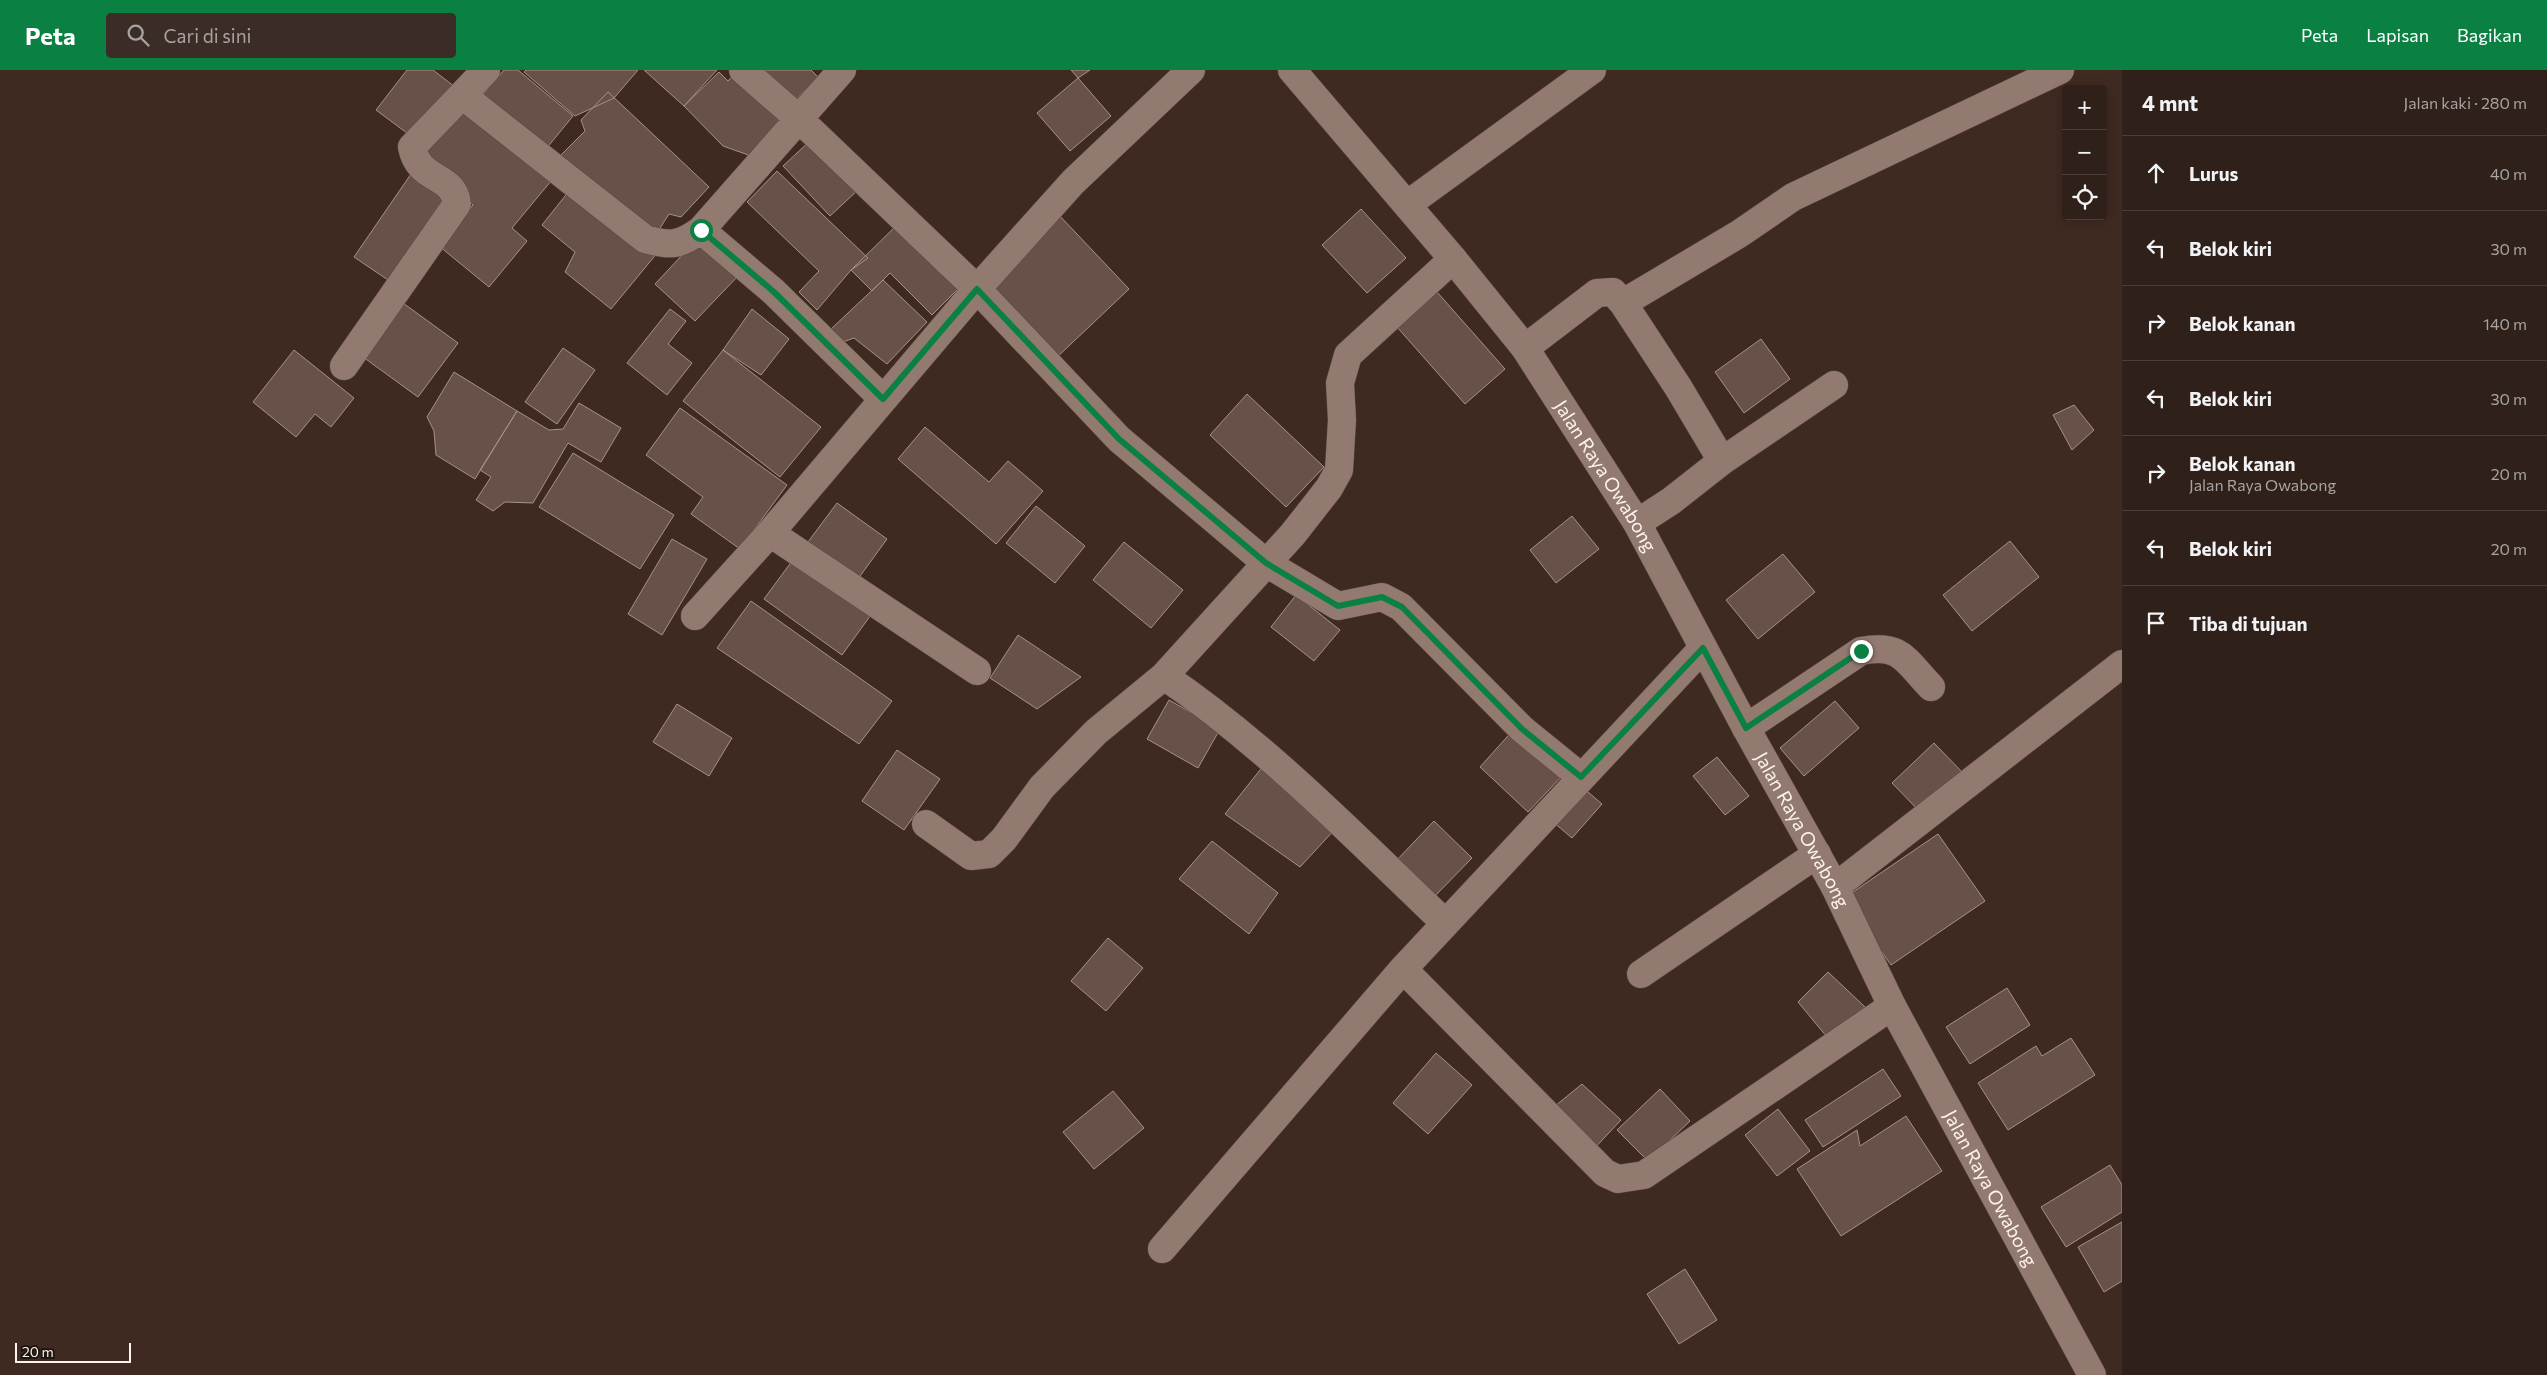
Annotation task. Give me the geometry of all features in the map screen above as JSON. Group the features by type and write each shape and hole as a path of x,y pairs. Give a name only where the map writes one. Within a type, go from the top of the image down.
{"street":[{"path":"344,366 457,204 456,194 450,187 420,167 412,147 486,70"},
{"path":"743,70 798,118 977,289 1119,439 1266,563 1338,606 1382,597 1402,607 1522,729 1581,777"},
{"path":"462,95 645,239 667,245 686,241 701,230 842,70"},
{"path":"695,616 770,533 977,289 1073,182 1191,70"},
{"name":"Jalan Raya Owabong","path":"1292,70 1408,204 1525,348 1637,523 1746,728 1836,887 1892,1006 2092,1375"},
{"path":"1408,204 1592,70"},
{"path":"1623,303 1739,234 1793,197 2060,70"},
{"path":"701,230 774,292 883,399"},
{"path":"926,824 971,856 989,854 1004,839 1042,787 1096,732 1164,676 1293,534 1329,488 1339,470 1342,420 1340,383 1348,355 1453,259"},
{"path":"1525,348 1597,293 1613,292 1623,303 1678,387 1722,461"},
{"path":"1637,523 1671,501 1722,461 1834,385"},
{"path":"770,533 977,671"},
{"path":"1162,1249 1403,969 1703,648"},
{"path":"1746,728 1861,651 1879,648 1894,650 1932,687"},
{"path":"1836,887 2122,664"},
{"path":"1164,676 1204,704 1335,818 1445,923"},
{"path":"1641,974 1817,854"},
{"path":"1403,969 1606,1173 1618,1179 1644,1175 1892,1006"}],"building":[{"path":"407,70 433,70 455,87 415,139 376,110"},
{"path":"504,70 518,70 573,116 541,155 476,102"},
{"path":"526,70 638,70 614,98 575,116 524,72"},
{"path":"644,70 717,70 684,106"},
{"path":"738,70 791,117 754,157 723,146 684,106 719,72 728,81"},
{"path":"752,70 811,70 818,77 789,107"},
{"path":"1071,70 1090,70 1078,78"},
{"path":"1078,78 1111,116 1070,151 1037,113"},
{"path":"608,92 709,187 681,217 669,214 655,236 558,158 585,131 581,120"},
{"path":"462,98 556,175 512,228 527,241 489,287 439,246 473,205 417,157"},
{"path":"812,139 859,189 830,216 783,166"},
{"path":"777,171 868,258 851,270 817,310 799,292 819,271 747,202"},
{"path":"411,174 448,201 391,282 354,257"},
{"path":"573,186 658,252 611,309 565,272 575,252 542,225"},
{"path":"1361,209 1406,258 1367,293 1322,245"},
{"path":"1058,214 1129,289 1054,360 983,285"},
{"path":"899,223 961,286 932,315 890,273 872,291 851,270"},
{"path":"699,237 739,275 695,321 655,284"},
{"path":"883,280 927,322 887,364 854,338 840,343 830,330"},
{"path":"1437,292 1505,369 1465,404 1397,327"},
{"path":"403,303 458,343 418,397 363,357"},
{"path":"670,309 686,321 668,344 692,363 667,395 627,363"},
{"path":"752,309 789,339 761,375 723,350"},
{"path":"1761,339 1790,379 1744,413 1715,372"},
{"path":"563,348 595,370 557,424 525,402"},
{"path":"294,350 354,398 331,427 315,414 296,437 253,402"},
{"path":"723,350 821,427 780,477 683,401"},
{"path":"454,372 517,411 475,479 436,455 434,431 427,417"},
{"path":"1247,394 1324,467 1286,507 1210,435"},
{"path":"579,403 621,428 601,462 568,443 533,503 505,502 493,511 476,500 491,477 480,470 517,411 549,430 563,429"},
{"path":"2074,405 2094,430 2072,450 2053,415"},
{"path":"680,408 787,485 740,549 691,514 703,497 646,455"},
{"path":"925,427 989,482 1008,461 1043,491 996,544 898,459"},
{"path":"573,453 674,515 640,569 539,507"},
{"path":"837,503 887,539 855,583 805,546"},
{"path":"1036,506 1085,546 1055,583 1006,543"},
{"path":"1572,516 1599,549 1556,583 1530,550"},
{"path":"672,539 707,559 662,635 628,614"},
{"path":"2010,541 2039,577 1972,631 1943,595"},
{"path":"1124,542 1183,590 1151,628 1093,580"},
{"path":"1783,554 1815,592 1758,639 1726,600"},
{"path":"795,557 873,612 842,655 764,599"},
{"path":"1296,595 1340,630 1314,661 1271,627"},
{"path":"751,601 892,701 859,744 717,648"},
{"path":"1018,635 1081,677 1037,709 990,678"},
{"path":"1169,700 1220,729 1198,768 1147,739"},
{"path":"1835,701 1859,728 1804,776 1780,748"},
{"path":"677,704 732,738 709,776 653,742"},
{"path":"1515,728 1565,773 1528,812 1480,767"},
{"path":"1934,743 1962,772 1921,813 1892,783"},
{"path":"897,750 940,779 904,830 862,801"},
{"path":"1717,757 1749,796 1725,815 1693,776"},
{"path":"1264,765 1337,827 1300,867 1225,814"},
{"path":"1582,787 1602,804 1572,838 1552,821"},
{"path":"1434,821 1472,858 1433,898 1395,862"},
{"path":"1938,834 1985,901 1891,965 1844,898"},
{"path":"1212,841 1278,893 1249,934 1179,879"},
{"path":"1108,938 1143,968 1106,1011 1071,981"},
{"path":"1828,972 1865,1007 1827,1037 1798,1002"},
{"path":"2007,988 2030,1025 1970,1064 1946,1027"},
{"path":"2071,1038 2095,1075 2008,1130 1978,1083 2036,1046 2042,1056"},
{"path":"1436,1053 1472,1085 1428,1134 1393,1103"},
{"path":"1883,1069 1901,1096 1823,1147 1805,1120"},
{"path":"1582,1084 1621,1120 1591,1152 1549,1111"},
{"path":"1660,1089 1690,1121 1648,1161 1617,1130"},
{"path":"1113,1091 1144,1128 1094,1169 1063,1132"},
{"path":"1778,1109 1810,1151 1777,1176 1745,1135"},
{"path":"1906,1116 1942,1171 1841,1236 1797,1169 1857,1130 1860,1146"},
{"path":"2110,1165 2122,1185 2122,1212 2066,1247 2041,1207"},
{"path":"2122,1222 2122,1281 2104,1292 2078,1247"},
{"path":"1685,1269 1717,1320 1679,1344 1647,1294"}],"route":[{"path":"701,230 774,292 883,399 977,289 1119,439 1266,563 1338,606 1357,600 1382,597 1402,607 1522,729 1581,777 1703,648 1746,728 1861,651"}]}
